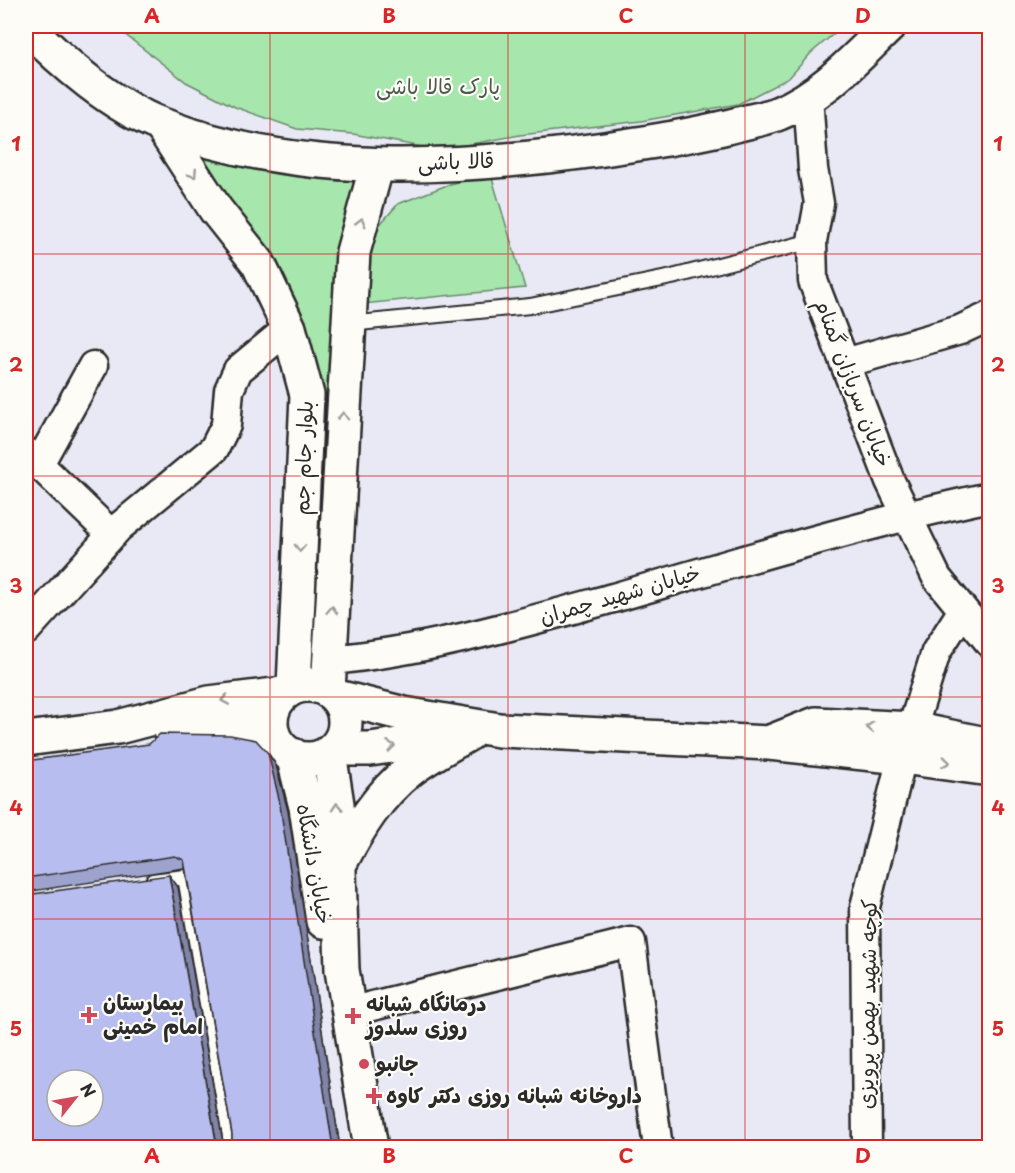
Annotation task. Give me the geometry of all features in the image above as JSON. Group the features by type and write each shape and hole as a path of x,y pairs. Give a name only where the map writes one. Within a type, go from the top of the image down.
{"main road":[{"name":"قالا باشی","path":"27,26 99,90 161,125 237,148 300,161 377,165 528,159 701,134 779,113 808,96 852,63 889,26"},
{"name":"بلوار جام جم","path":"161,125 216,210 258,263 289,328 308,395 289,690"},
{"name":"بلوار جام جم","path":"332,682 347,324 353,252 377,165"},
{"path":"331,751 344,734 346,721 332,682"},
{"path":"26,739 118,727 209,703 289,690 305,684 332,682 404,714 484,732 769,743 990,745"},
{"path":"283,745 272,711 289,690"},
{"path":"118,727 241,728 311,759 331,751 370,749 484,732"},
{"path":"339,865 357,830 387,792 410,770 484,732"},
{"path":"907,743 990,769"},
{"name":"خیابان دانشگاه","path":"283,745 306,807 324,924 330,946 342,970"},
{"name":"خیابان دانشگاه","path":"331,751 337,804 342,970 371,1148"}],"street":[{"name":"خیابان سربازان گمنام","path":"808,96 813,169 819,203 812,241 813,281 890,481 908,514 937,578 990,643"},
{"path":"844,363 960,330 990,316"},
{"path":"26,630 112,535 214,449 226,425 229,390 238,370 289,328"},
{"path":"93,366 32,458 112,535"},
{"name":"خیابان شهید چمران","path":"332,682 391,654 480,635 908,514 990,497"},
{"name":"کوچه شهید بهمن پرویزی","path":"867,1148 865,908 907,743 936,652 963,610"},
{"path":"348,1012 631,942 658,1148"}],"lane":[{"path":"347,324 530,306 672,277 812,241"},
{"path":"139,883 185,876 232,1148"}],"green space":[{"name":"پارک قالا باشی","path":"114,26 843,26 811,53 789,78 738,104 641,121 520,135 439,150 353,134 297,129 235,107 186,82"},
{"path":"161,125 377,165 345,391 307,395 289,328"},
{"path":"491,175 525,288 363,304 366,240 398,204 450,184"}],"building":[{"name":"بیمارستان امام خمینی","path":"160,734 230,735 256,740 268,753 279,799 333,1148 26,1148 26,895 169,875 216,1141 226,1145 232,1140 232,1134 184,860 175,856 26,878 26,761 149,744"}],"place":[{"name":"بیمارستان امام خمینی","path":"89,1015"},
{"name":"درمانگاه شبانه روزی سلدوز","path":"353,1016"},
{"name":"جانبو","path":"364,1064"},
{"name":"داروخانه شبانه روزی دکتر کاوه","path":"374,1096"}]}
